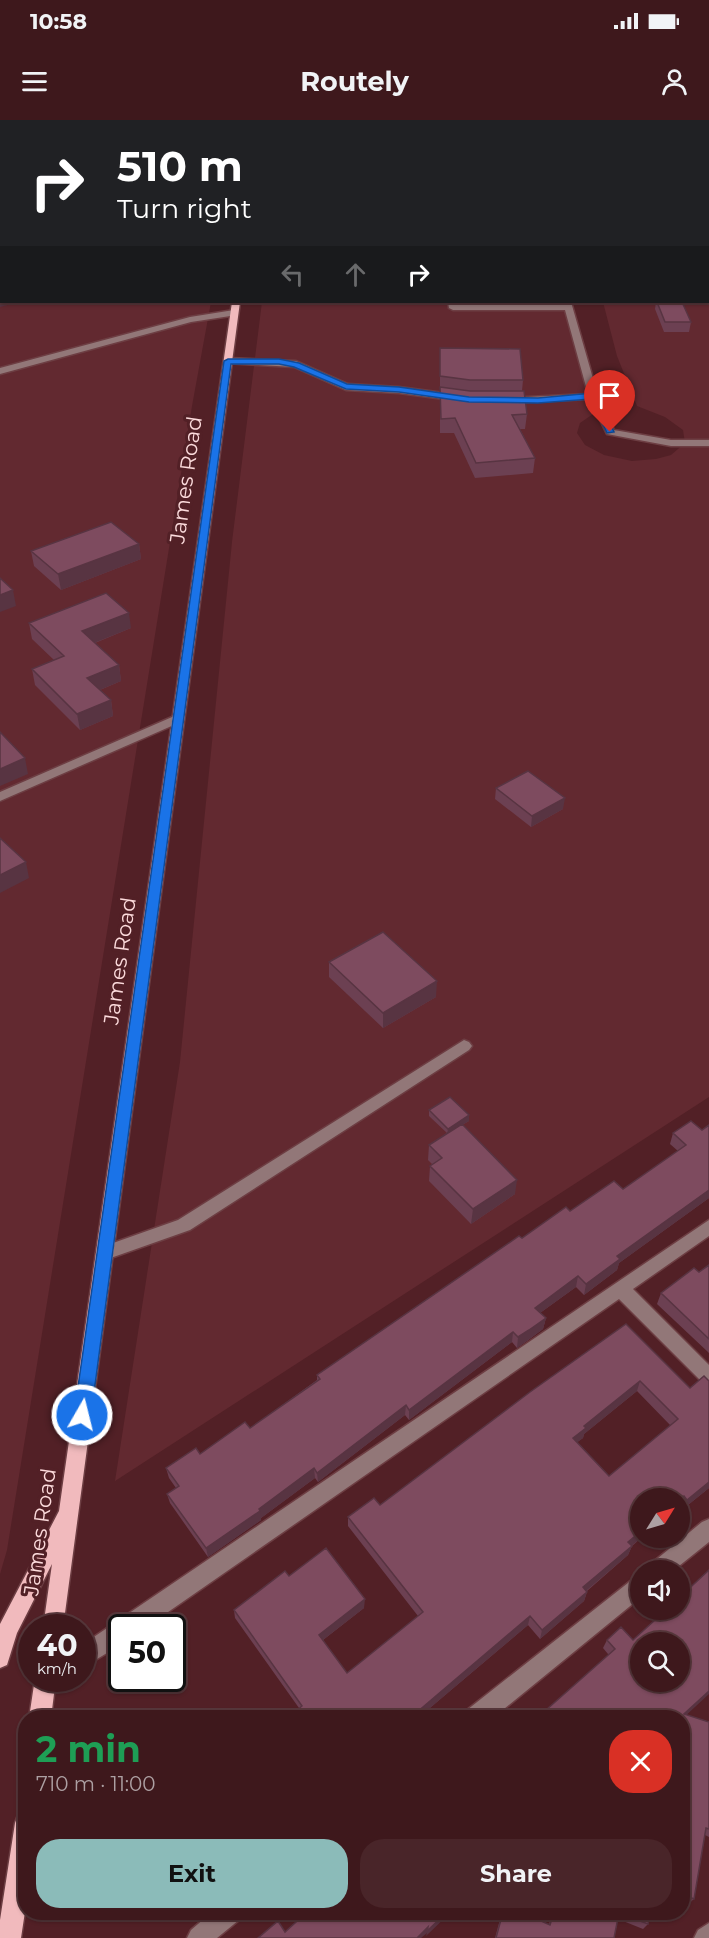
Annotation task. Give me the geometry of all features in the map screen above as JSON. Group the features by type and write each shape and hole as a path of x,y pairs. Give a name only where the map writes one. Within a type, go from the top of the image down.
{"main road":[{"name":"James Road","path":"55,1614 235,307"},
{"path":"0,1658 8,1630 69,1508"},
{"path":"42,1710 45,1692"},
{"path":"9,1938 18,1877"}],"street":[{"path":"452,303 453,308 568,304 593,396 610,432 670,443 709,444"},
{"path":"0,371 235,307"},
{"path":"228,361 296,364 346,387 399,390 469,400"},
{"path":"492,401 593,396"},
{"path":"0,797 179,718"},
{"path":"105,1253 184,1225 465,1046"},
{"path":"146,1614 709,1227"},
{"path":"620,1288 709,1377"},
{"path":"671,1560 709,1529"},
{"path":"485,1710 630,1594"},
{"path":"199,1938 221,1920"}],"shaded area":[{"path":"0,303 211,303 192,406 7,1550 0,1574"},
{"path":"262,303 566,303 577,356 596,412 580,423 577,433 585,445 604,455 632,461 671,455 685,443 683,430 665,417 637,406 617,356 603,303 709,303 709,1097 115,1481 180,1062 232,542"}],"building":[{"path":"657,303 682,303 691,322 665,322"},
{"path":"440,348 520,349 523,380 470,380 440,376"},
{"path":"440,387 470,391 524,391 527,414 512,415 535,458 476,463 455,418 441,419"},
{"path":"111,522 139,544 58,574 31,551"},
{"path":"0,578 13,590 0,595"},
{"path":"106,593 129,613 82,631 119,665 87,678 111,700 77,714 32,669 64,656 29,623"},
{"path":"0,732 25,758 0,769"},
{"path":"528,771 565,798 532,816 496,788"},
{"path":"0,838 26,862 0,875"},
{"path":"383,932 437,981 383,1013 329,962"},
{"path":"450,1097 469,1115 448,1129 429,1110"},
{"path":"691,1121 702,1130 709,1125 709,1190 617,1256 620,1259 586,1284 578,1276 535,1308 546,1318 518,1337 513,1332 409,1410 406,1405 317,1473 314,1468 259,1509 260,1511 206,1548 167,1494 179,1486 166,1468 196,1448 200,1454 245,1422 250,1428 320,1379 317,1375 519,1236 522,1238 566,1207 570,1211 614,1181 623,1189 686,1145 673,1133"},
{"path":"462,1124 517,1180 473,1209 430,1166 442,1158 429,1145"},
{"path":"709,1265 709,1339 661,1293 694,1268 699,1272"},
{"path":"626,1324 690,1388 704,1376 709,1381 709,1482 690,1498 690,1488 630,1488 630,1540 628,1542 630,1548 583,1587 587,1592 542,1630 530,1616 419,1710 297,1710 302,1706 234,1610 285,1571 289,1576 326,1548 365,1599 319,1635 347,1673 423,1612 348,1517 374,1498 380,1505 530,1392","holes":["640,1381 678,1419 609,1476 573,1438 586,1428 584,1426"]},
{"path":"709,1570 709,1691 688,1710 546,1710 615,1649 607,1640 621,1627 630,1637 630,1692 690,1692 690,1632 642,1632 655,1620 690,1620 690,1588"},
{"path":"690,1716 709,1722 709,1829 706,1828 694,1899 690,1897"},
{"path":"298,1920 439,1920 417,1938 258,1938 278,1921 285,1932"},
{"path":"501,1920 539,1920 550,1925 552,1920 618,1920 614,1938 496,1938"}],"route":[{"path":"82,1415 228,361 296,364 346,387 399,390 469,400 538,400 593,396 610,432"}]}
